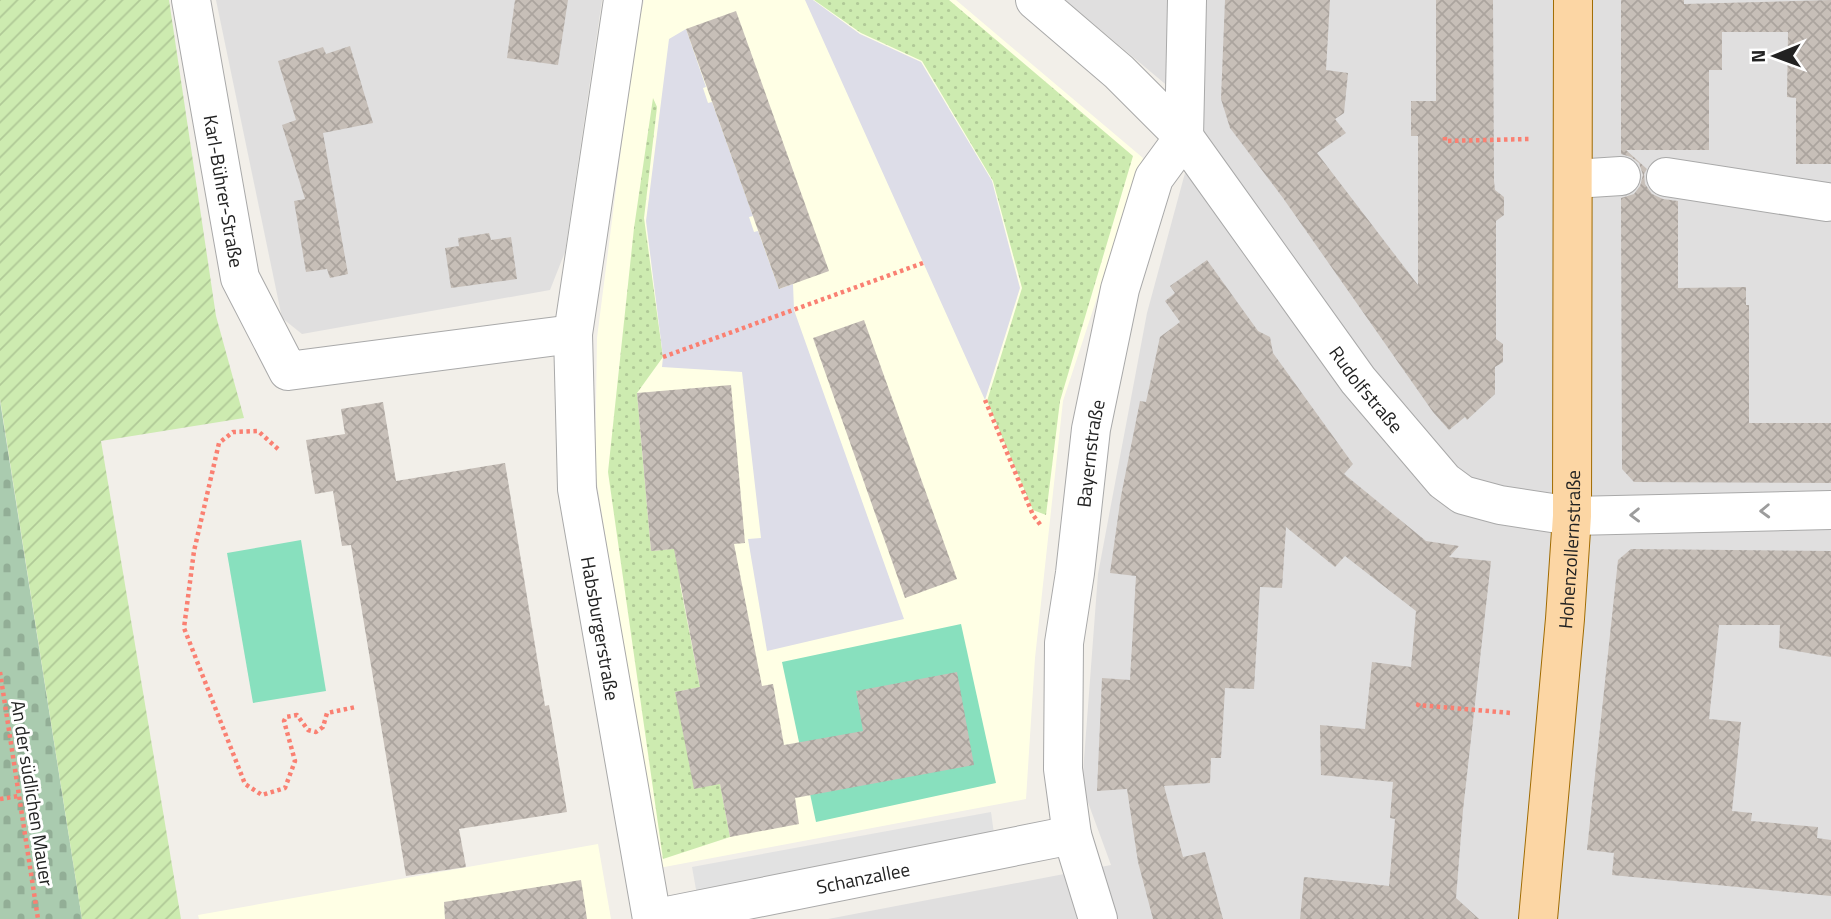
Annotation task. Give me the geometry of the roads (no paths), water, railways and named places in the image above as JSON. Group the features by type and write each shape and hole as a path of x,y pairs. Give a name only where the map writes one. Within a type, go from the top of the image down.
{"main road":[{"name":"Hohenzollernstraße","path":"1538,919 1566,619 1572,516 1573,0"}],"street":[{"name":"Karl-Bührer-Straße","path":"191,0 240,278 288,371 573,334"},
{"name":"Habsburgerstraße","path":"623,0 573,334 577,489 652,919"},
{"name":"Rudolfstraße","path":"1035,0 1119,72 1184,138 1358,380 1444,481 1463,495 1500,505 1572,516 1831,510"},
{"path":"1184,138 1187,0"},
{"name":"Bayernstraße","path":"1098,919 1072,835 1063,769 1064,656 1091,429 1120,289 1154,178 1184,138"},
{"path":"1574,179 1621,176"},
{"path":"1666,177 1827,202"},
{"name":"Schanzallee","path":"652,919 1072,835"}]}
